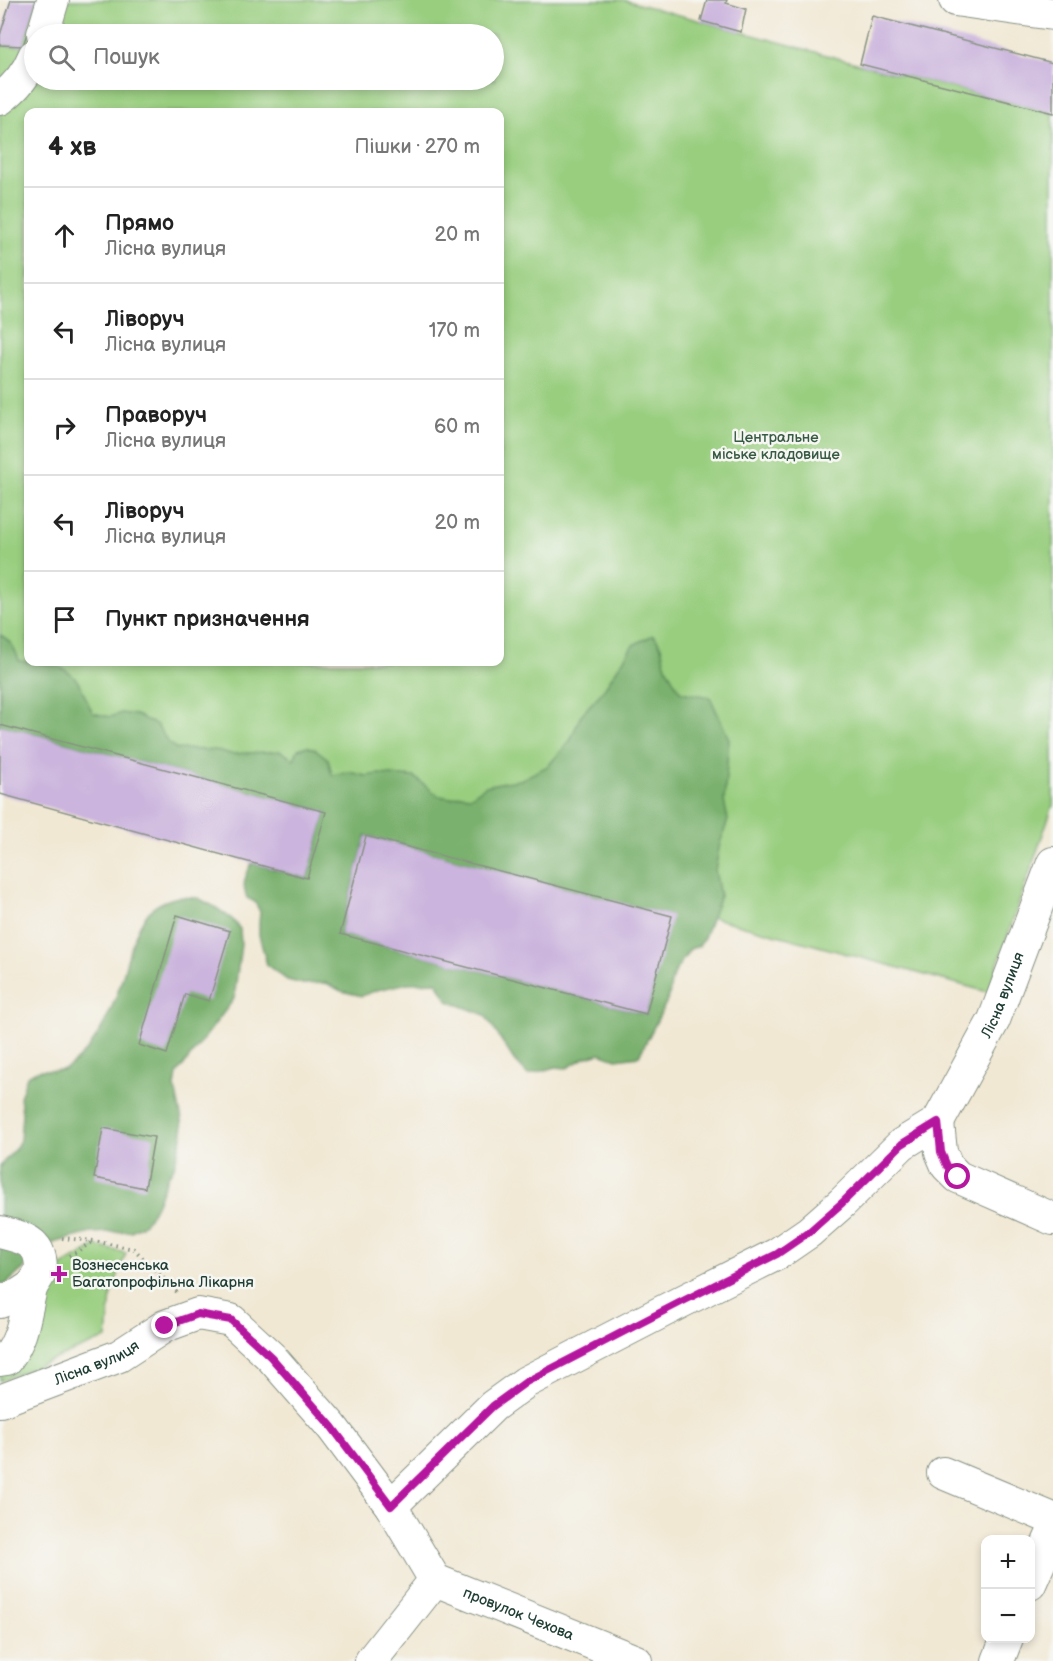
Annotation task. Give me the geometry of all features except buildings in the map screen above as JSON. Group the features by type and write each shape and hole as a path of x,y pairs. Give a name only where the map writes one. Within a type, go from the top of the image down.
{"street":[{"path":"46,24 53,0"},
{"path":"955,0 1053,14"},
{"path":"0,99 12,90 24,74"},
{"name":"Лісна вулиця","path":"391,1506 493,1406 526,1382 777,1254 809,1232 842,1203 902,1144 938,1122 994,1020 1053,863"},
{"path":"938,1122 941,1152 947,1166 958,1177 1053,1219"},
{"path":"0,1360 7,1359 17,1345 32,1286 40,1273 40,1258 35,1247 12,1236"},
{"path":"0,1302 32,1286"},
{"path":"198,1314 231,1320 271,1357 332,1427 391,1506 435,1580 371,1661"},
{"name":"Лісна вулиця","path":"0,1401 119,1356 165,1326 198,1314"},
{"path":"943,1473 1053,1519"},
{"path":"1035,1573 1053,1533"},
{"name":"провулок Чехова","path":"435,1580 636,1661"},
{"path":"998,1661 1005,1643"}],"path":[{"path":"12,1236 51,1236 134,1249 198,1314"}],"green space":[{"name":"Центральне міське кладовище","path":"37,0 624,0 1053,113 1053,805 988,992 0,725 0,46 23,46 24,43 24,90 504,90 504,24 30,24"},
{"path":"0,635 12,646 19,661 24,662 24,666 54,666 70,673 81,687 93,713 110,717 121,713 136,715 157,725 167,741 176,749 216,750 231,754 280,751 294,759 298,749 307,746 328,759 332,775 350,772 366,776 379,774 414,777 439,796 451,798 461,795 471,796 486,786 520,780 548,766 570,741 581,715 602,692 633,645 653,635 661,646 664,661 681,692 710,697 729,739 724,801 728,820 720,843 715,870 720,896 703,940 699,946 690,949 677,968 671,982 669,997 639,1056 616,1059 600,1053 584,1058 567,1068 555,1067 528,1075 514,1060 485,1015 448,1001 437,982 408,983 362,996 341,991 326,983 303,984 287,980 267,965 259,935 260,912 255,902 247,898 244,889 246,875 252,863 307,878 326,812 0,725","holes":["366,836 671,916 646,1014 340,934"]},
{"path":"178,897 198,898 232,919 240,929 241,944 234,999 177,1074 175,1087 183,1133 174,1167 149,1218 141,1226 131,1231 91,1233 53,1243 6,1284 0,1285 0,1166 20,1140 22,1113 20,1097 27,1076 40,1070 57,1071 67,1068 95,1040 113,1004 141,923 153,908"},
{"path":"96,1246 126,1253 111,1295 107,1338 0,1381 0,1370 45,1276"}],"place":[{"name":"Вознесенська Багатопрофільна Лікарня","path":"59,1274"}],"route":[{"path":"165,1326 198,1314 231,1320 271,1357 332,1427 391,1506 493,1406 526,1382 777,1254 809,1232 842,1203 902,1144 938,1122 941,1152 947,1166 958,1177"}]}
